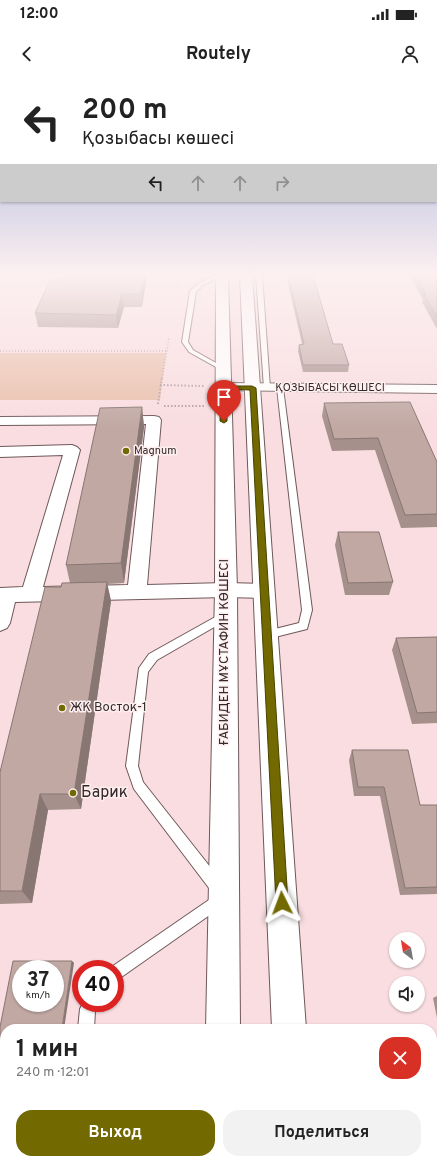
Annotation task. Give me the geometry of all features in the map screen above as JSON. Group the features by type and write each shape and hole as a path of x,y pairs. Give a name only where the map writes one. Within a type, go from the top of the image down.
{"street":[{"name":"ҒАБИДЕН МҰСТАФИН КӨШЕСІ","path":"222,326 226,590 223,1024"},
{"path":"257,326 266,388 264,591 289,1024"},
{"name":"ҚОЗЫБАСЫ КӨШЕСІ","path":"223,387 437,388"},
{"path":"0,421 154,420 137,592"},
{"path":"0,452 72,450 31,594"},
{"path":"0,623 3,594 226,590 264,591"}],"lane":[{"path":"188,326 185,342 190,351 223,387"},
{"path":"266,388 307,610 303,626 267,635"},
{"path":"124,968 224,896 138,785 132,766 143,671 153,657 226,615"},
{"path":"86,1024 88,1012"}],"path":[{"path":"169,337 157,406 223,387"},
{"path":"0,351 166,351"},
{"path":"160,385 223,387"}],"shaded area":[{"path":"0,353 166,353 160,400 0,400"}],"building":[{"path":"300,326 328,326 333,344 342,344 349,365 303,365 299,345 304,344"},
{"path":"410,402 437,462 437,514 405,515 378,438 334,439 324,403"},
{"path":"142,407 121,563 66,565 100,408"},
{"path":"338,532 379,532 393,582 348,583"},
{"name":"ЖК Восток-1","path":"107,582 74,794 40,794 22,891 0,891 0,772 45,587 61,587 62,583"},
{"path":"437,637 437,712 417,713 396,638"},
{"path":"352,750 408,750 420,805 437,805 437,887 405,888 384,787 358,787"},
{"path":"64,961 72,961 63,1024 1,1024 12,966 12,1012 64,1012"}],"place":[{"name":"Magnum","path":"126,451"},
{"name":"ЖК Восток-1","path":"62,708"},
{"name":"Барик","path":"73,793"}],"route":[{"path":"224,421 223,388 252,388 282,903"}]}
